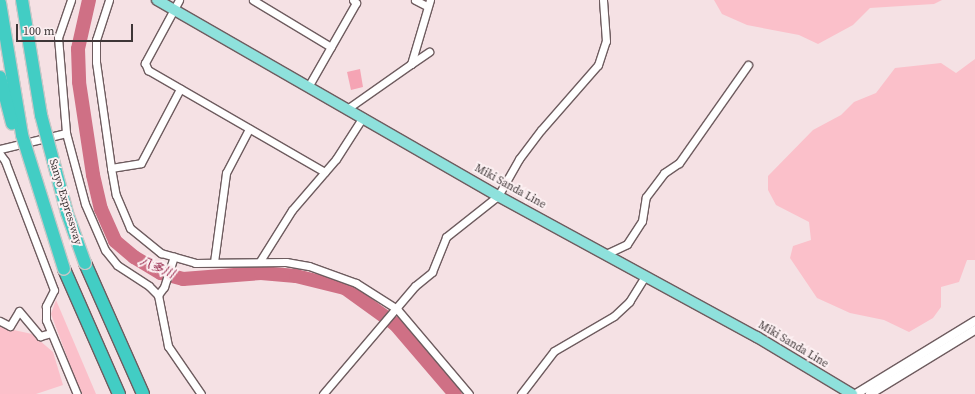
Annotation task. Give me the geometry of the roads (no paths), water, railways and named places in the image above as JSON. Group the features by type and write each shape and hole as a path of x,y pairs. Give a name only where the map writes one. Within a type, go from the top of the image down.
{"highway":[{"name":"Sanyo Expressway","path":"22,0 41,115 67,213 104,310 143,394"},
{"path":"29,0 45,114 85,263"},
{"name":"Sanyo Expressway","path":"0,3 22,135 64,269 85,320 119,394"},
{"path":"0,77 28,178 64,269"}],"main road":[{"name":"Miki Sanda Line","path":"157,0 363,117 498,196 757,337 852,394"}],"street":[{"path":"71,0 58,37 66,133 85,204 105,250 117,265 149,286 158,295 168,346 201,394"},
{"path":"108,0 96,40 96,62 116,195 130,228 145,243 174,258 195,263 260,261 294,264 337,275 374,293 397,309 469,394"},
{"path":"179,0 145,63 148,70 249,130 326,172"},
{"path":"253,0 331,46"},
{"path":"308,87 356,2 353,0"},
{"path":"411,64 420,40 428,3 415,0"},
{"path":"323,394 437,264 446,237 498,196 519,159 541,130 598,65 606,41 603,0"},
{"path":"347,109 429,52"},
{"path":"606,254 627,244 642,221 646,197 664,173 679,163 748,65"},
{"path":"111,168 141,163 180,89"},
{"path":"260,261 292,210 326,172 363,117"},
{"path":"214,262 226,173 249,130"},
{"path":"0,149 66,133"},
{"path":"0,154 5,161 54,290 46,306 46,320 78,394"},
{"path":"158,295 164,287 174,258"},
{"path":"521,394 554,351 614,316 624,307 644,276"},
{"path":"0,321 10,326 19,312 40,336 51,333"},
{"path":"856,394 975,321"},
{"path":"870,394 975,330"}],"waterway":[{"name":"八多川","path":"89,0 78,49 79,82 93,175 101,209 115,241 134,257 161,273 183,279 261,273 296,276 345,288 395,324 455,394"}]}
